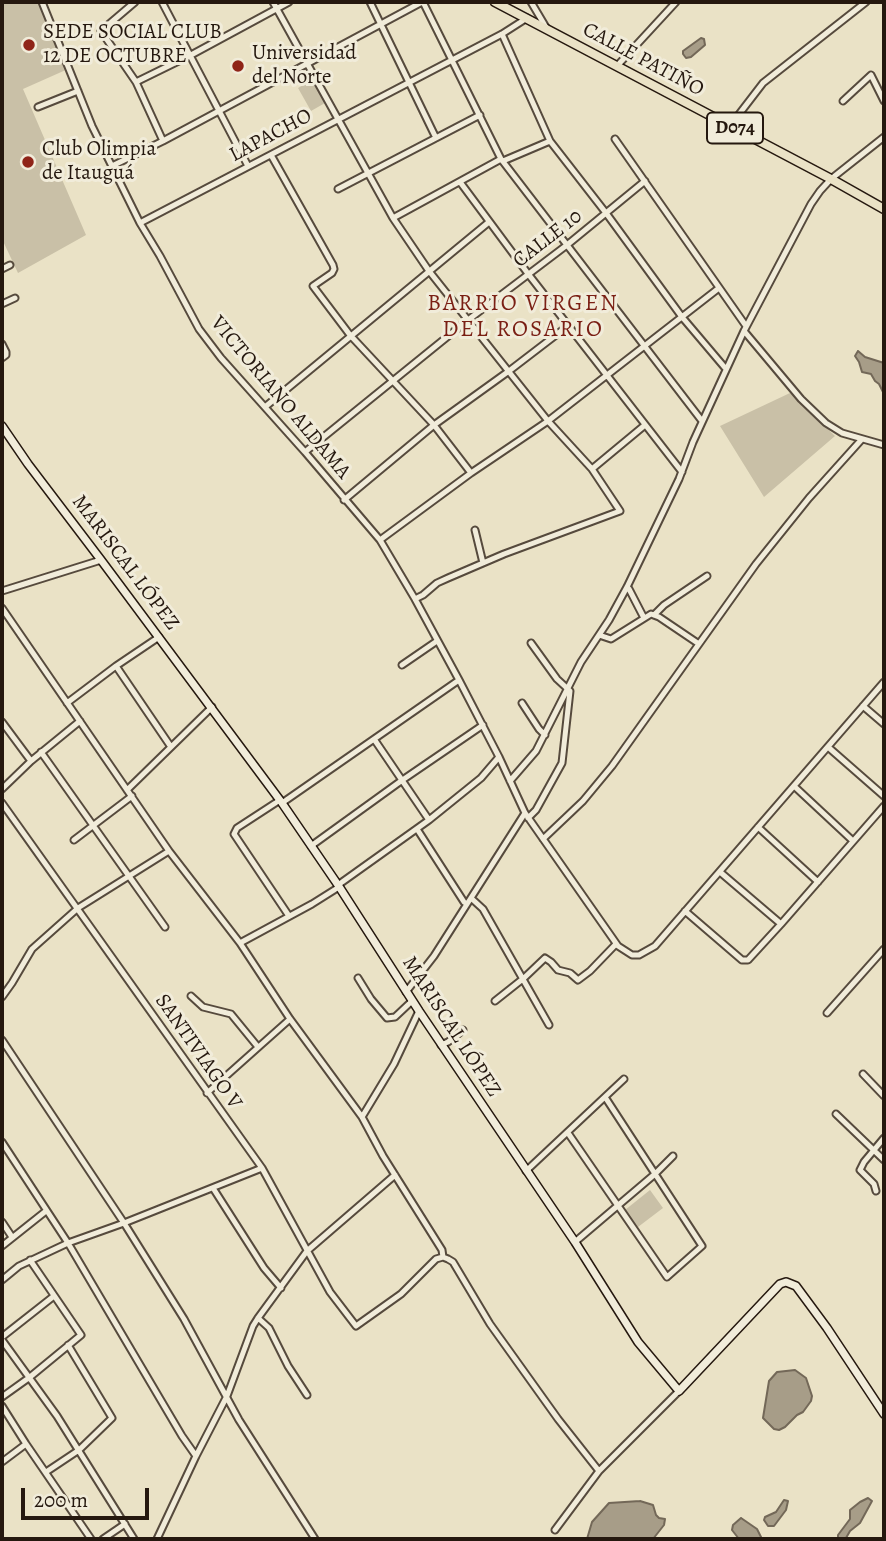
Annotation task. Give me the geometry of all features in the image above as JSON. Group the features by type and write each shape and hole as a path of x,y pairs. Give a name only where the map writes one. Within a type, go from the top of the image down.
{"main road":[{"name":"CALLE PATIÑO","path":"495,2 884,209"}],"street":[{"name":"VICTORIANO ALDAMA","path":"42,2 92,125 140,223 200,329 221,358 380,540 459,680 527,816 616,944"},
{"path":"135,2 101,31 136,82 163,141"},
{"path":"162,2 248,166"},
{"path":"273,2 393,218 429,271 548,421 592,469 620,511 448,578 415,599"},
{"path":"136,82 289,2"},
{"path":"370,2 436,138"},
{"path":"112,166 423,2 502,160 702,421"},
{"path":"531,2 547,29"},
{"path":"617,66 676,2"},
{"path":"730,126 772,75 866,2"},
{"name":"LAPACHO","path":"140,223 502,34 527,18"},
{"path":"502,34 550,141 682,317 726,369"},
{"path":"843,101 872,75 884,101"},
{"path":"38,107 78,91"},
{"path":"338,189 480,115"},
{"path":"510,781 536,751 581,662 627,587 682,472 702,421 745,329 811,204 831,179 884,137"},
{"path":"615,139 745,329 801,399 826,423 842,433 884,445"},
{"path":"393,218 502,160 550,141"},
{"path":"271,155 333,265 332,273 313,286 350,335 434,425 471,473"},
{"name":"CALLE 10","path":"305,452 645,181"},
{"path":"460,182 682,472"},
{"path":"265,407 489,222"},
{"path":"2,269 10,265"},
{"path":"380,540 548,421 719,288"},
{"path":"2,304 15,298"},
{"path":"344,500 434,425 569,326"},
{"path":"2,344 6,355 2,358"},
{"path":"592,469 645,425"},
{"name":"MARISCAL LÓPEZ","path":"2,426 281,801 441,1045 575,1242 638,1342 679,1391"},
{"path":"543,839 583,801 612,766 756,564 809,498 862,439"},
{"path":"475,530 483,563"},
{"path":"2,592 101,560"},
{"path":"654,615 664,605 707,576"},
{"path":"627,587 644,618"},
{"path":"2,608 169,851 240,943 290,1019 362,1117 442,1250 443,1257 453,1262 498,1334 558,1419 599,1471"},
{"path":"599,635 611,639 651,614 699,644"},
{"path":"67,703 159,637"},
{"path":"402,665 437,641"},
{"path":"407,992 527,816 536,810 562,763 570,691 557,679 531,643"},
{"path":"116,666 171,747"},
{"path":"289,916 234,834 237,828 459,680"},
{"path":"495,1001 545,958 558,970 581,979 616,944 632,955 639,956 655,946 884,682"},
{"path":"522,703 538,729 545,735"},
{"path":"863,706 884,724"},
{"path":"127,790 212,707"},
{"path":"2,789 41,752 80,721"},
{"path":"2,722 31,761"},
{"path":"311,846 483,726"},
{"path":"374,739 429,820"},
{"path":"828,747 884,796"},
{"path":"41,752 165,927"},
{"path":"240,943 338,886 429,820 481,778 499,757"},
{"path":"793,786 853,841"},
{"path":"74,839 132,796"},
{"name":"SANTIVIAGO V","path":"2,803 262,1168 330,1292 356,1326 401,1294 436,1259 443,1257"},
{"path":"685,911 742,960 748,960 884,806"},
{"path":"758,827 818,882"},
{"path":"417,829 464,902 469,901 483,909 549,1025"},
{"path":"2,996 32,949 78,908 169,851"},
{"path":"720,872 781,924"},
{"path":"827,1013 884,949"},
{"path":"358,978 387,1018 396,1017 412,1001"},
{"path":"191,996 203,1007 231,1014 258,1047"},
{"path":"362,1117 394,1064 419,1011"},
{"path":"207,1093 290,1019"},
{"path":"441,1045 463,1030"},
{"path":"2,1040 124,1223 184,1319 239,1420 315,1539"},
{"path":"863,1074 884,1096"},
{"path":"526,1171 624,1079"},
{"path":"568,1133 667,1277 702,1246 605,1097"},
{"path":"836,1114 884,1160"},
{"path":"876,1191 874,1184 860,1170 884,1138"},
{"path":"2,1142 68,1243 196,1456"},
{"path":"575,1242 673,1156"},
{"path":"2,1280 19,1266 68,1243 262,1168"},
{"path":"157,1539 227,1396 258,1318 307,1251 395,1175"},
{"path":"213,1188 264,1268 282,1288"},
{"path":"2,1246 47,1210"},
{"path":"2,1222 12,1237"},
{"path":"2,1396 81,1335 30,1260"},
{"path":"297,1266 314,1262"},
{"path":"555,1530 599,1471 780,1284 786,1282 796,1286 884,1414"},
{"path":"54,1296 2,1339 57,1416 134,1539"},
{"path":"258,1318 269,1328 288,1366 307,1395"},
{"path":"46,1472 79,1450 112,1418 68,1345"},
{"path":"2,1406 91,1539"},
{"path":"2,1462 26,1444"},
{"path":"103,1539 125,1524"}],"shaded area":[{"name":"Club Olimpia de Itauguá","path":"2,2 42,2 68,69 23,89 86,235 18,273 2,239"},
{"path":"701,38 704,39 705,45 686,58 683,51"},
{"path":"312,80 325,103 311,111 298,88"},
{"path":"858,351 865,357 884,363 884,394 871,374 862,372 855,356"},
{"path":"790,393 835,436 764,497 720,426"},
{"path":"650,1190 663,1208 638,1227 625,1210"},
{"path":"795,1370 806,1378 811,1401 803,1412 785,1427 774,1429 763,1418 769,1381 777,1372"},
{"path":"868,1498 872,1501 860,1523 846,1538 838,1539 850,1519 850,1510"},
{"path":"784,1500 788,1501 786,1510 774,1526 768,1526 765,1517 776,1512"},
{"path":"640,1501 653,1505 656,1515 665,1519 664,1525 653,1539 587,1539 592,1522 609,1503"},
{"path":"741,1518 757,1529 762,1539 739,1539 732,1530 733,1525"}],"place":[{"name":"SEDE SOCIAL CLUB 12 DE OCTUBRE","path":"29,45"},
{"name":"Universidad del Norte","path":"238,66"},
{"name":"Club Olimpia de Itauguá","path":"28,162"}],"district":[{"name":"BARRIO VIRGEN DEL ROSARIO","path":"523,317"}]}
